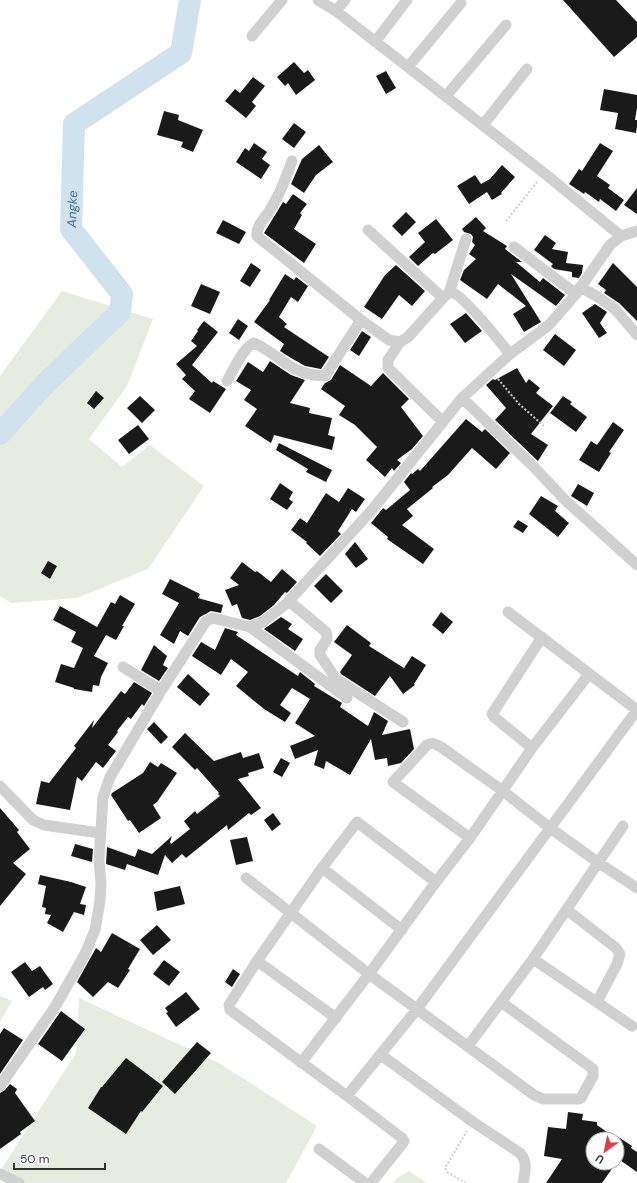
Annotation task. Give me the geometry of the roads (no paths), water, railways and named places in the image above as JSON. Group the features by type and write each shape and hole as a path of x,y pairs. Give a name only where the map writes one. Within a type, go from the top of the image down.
{"street":[{"path":"252,36 282,0"},
{"path":"318,0 336,11 446,96 621,236"},
{"path":"336,11 345,0"},
{"path":"375,42 407,0"},
{"path":"408,67 461,3"},
{"path":"446,96 506,25"},
{"path":"483,125 527,69"},
{"path":"292,161 283,188 258,228 257,236 361,320 389,340 400,342"},
{"path":"368,230 446,295"},
{"path":"250,627 263,622 289,601 372,510 462,398 510,354 549,325 578,291 610,245 621,236 637,231"},
{"path":"443,422 388,368 388,360 400,342 408,337 446,295 466,239"},
{"path":"514,247 578,291 598,297 615,309 637,335"},
{"path":"446,295 454,293 466,303 510,354"},
{"path":"227,380 246,349 250,344 254,343 294,369 316,376 325,376 361,320"},
{"path":"462,398 533,466 564,499 637,565"},
{"path":"289,601 326,632 327,639 320,650 320,655 336,679 404,722"},
{"path":"347,1096 417,1009 637,710 508,612"},
{"path":"0,1086 55,1007 85,954 95,930 100,901 101,883 99,860 102,797 110,777 161,691 206,621 213,618 250,627 347,698"},
{"path":"532,748 494,718 492,714 542,638"},
{"path":"123,667 161,691"},
{"path":"301,1063 402,930 470,838 532,748 589,674"},
{"path":"470,838 393,782 427,745 431,743 435,743 503,791 550,828 637,888"},
{"path":"0,786 33,820 44,825 100,833"},
{"path":"371,1183 404,1141 347,1096 230,1010 229,1005 290,913 357,822 436,882"},
{"path":"468,1046 533,959 623,826"},
{"path":"322,868 402,930"},
{"path":"246,878 369,974 538,1097 550,1099 581,1098 593,1076 593,1070 501,1002"},
{"path":"567,910 616,948 620,954 617,964 597,1002"},
{"path":"533,959 632,1026"},
{"path":"257,961 336,1018"},
{"path":"381,1055 473,1122 520,1153 523,1157 525,1169 523,1183"},
{"path":"319,1149 365,1183"},
{"path":"0,1174 19,1183"}],"waterway":[{"name":"Angke","path":"0,434 46,383 120,312 122,294 71,229 74,124 181,53 190,0"}]}
